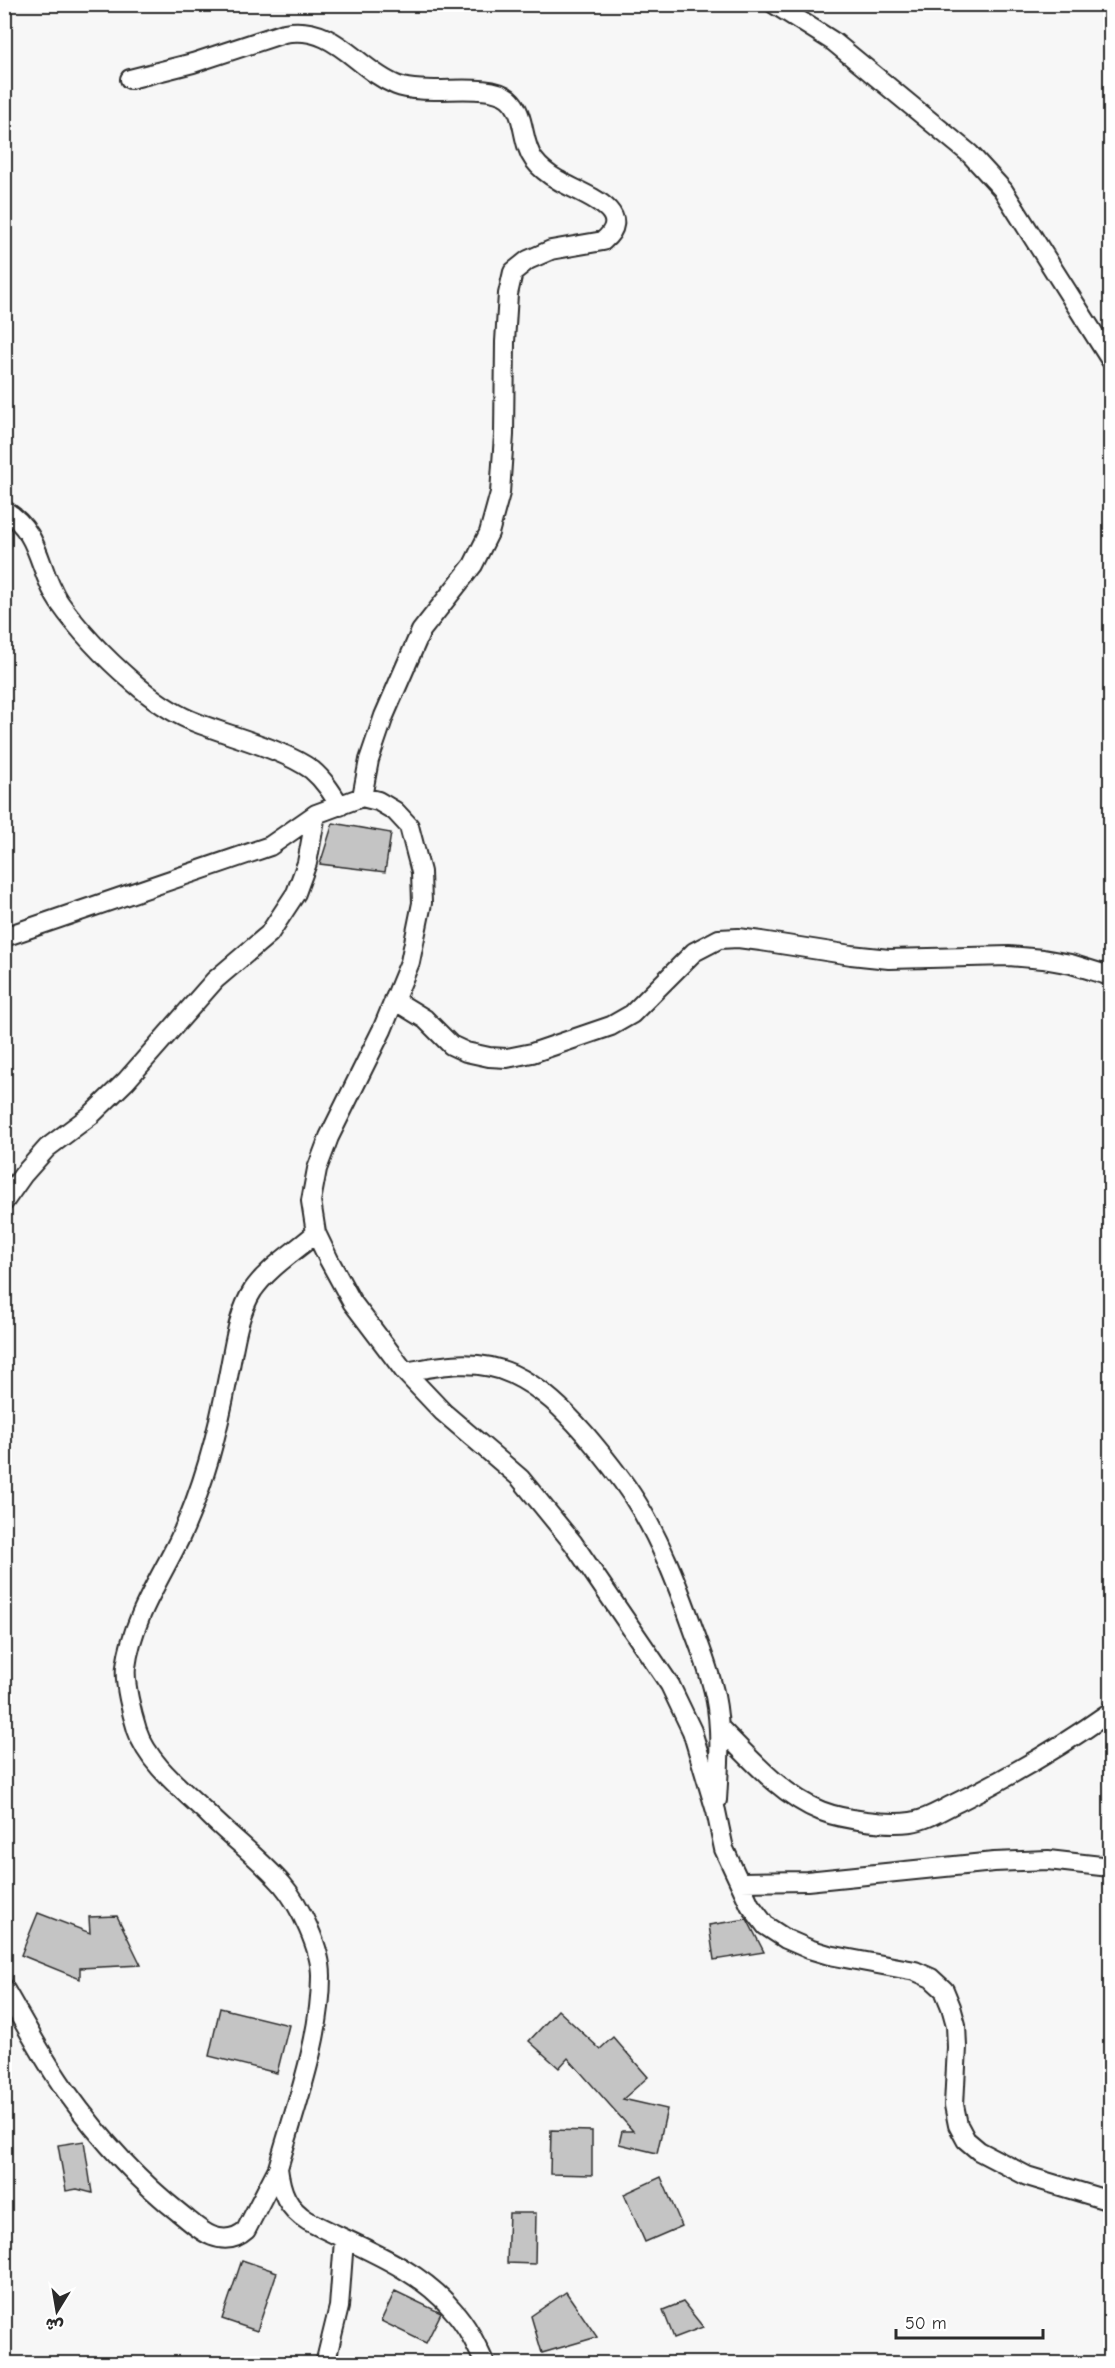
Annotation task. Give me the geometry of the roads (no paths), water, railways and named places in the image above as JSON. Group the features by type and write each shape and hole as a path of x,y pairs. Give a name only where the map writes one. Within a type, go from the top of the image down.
{"street":[{"path":"774,4 834,42 970,154 1003,190 1110,359"},
{"path":"130,79 214,57 284,33 296,31 322,35 397,86 422,91 488,90 507,97 518,111 525,131 527,148 540,167 608,208 614,221 614,228 610,236 603,241 551,250 528,260 513,272 508,294 505,342 504,435 500,492 489,533 473,566 421,631 384,716 369,760 362,797"},
{"path":"4,510 29,531 58,600 100,652 134,683 167,709 189,720 281,755 311,769 326,784 340,806"},
{"path":"4,937 270,846 316,814 362,797 378,801 395,811 409,826 421,872 422,903 410,962 382,1030 329,1137 317,1169 311,1201 316,1233 352,1302 405,1372 443,1412 520,1479 573,1543 670,1685 692,1731 716,1811 724,1849 750,1905 766,1926 786,1940 829,1955 915,1971 931,1978 944,1990 956,2025 954,2105 958,2125 966,2140 979,2151 1027,2176 1110,2201"},
{"path":"4,1202 23,1175 47,1148 91,1115 126,1081 215,980 269,934 296,893 307,863 316,814"},
{"path":"394,1000 425,1019 451,1045 466,1052 507,1058 532,1053 612,1026 632,1014 694,952 719,939 761,941 851,956 888,959 1009,956 1032,958 1071,964 1110,976"},
{"path":"4,1988 65,2090 126,2165 173,2208 212,2236 226,2239 238,2237 246,2230 278,2168 311,2049 319,2004 321,1974 317,1952 296,1904 283,1885 204,1811 152,1757 138,1732 125,1670 132,1637 197,1498 228,1380 242,1315 253,1291 265,1277 316,1233"},
{"path":"405,1372 447,1364 493,1367 512,1374 548,1395 570,1417 633,1496 659,1546 684,1605 715,1696 720,1763 716,1811"},
{"path":"719,1727 754,1762 789,1792 821,1811 874,1821 912,1822 977,1793 1056,1750 1110,1712"},
{"path":"741,1882 807,1881 994,1862 1048,1860 1110,1867"},
{"path":"278,2168 280,2188 297,2214 409,2273 433,2290 451,2307 464,2324 485,2364"},
{"path":"325,2364 339,2307 344,2240"}]}
